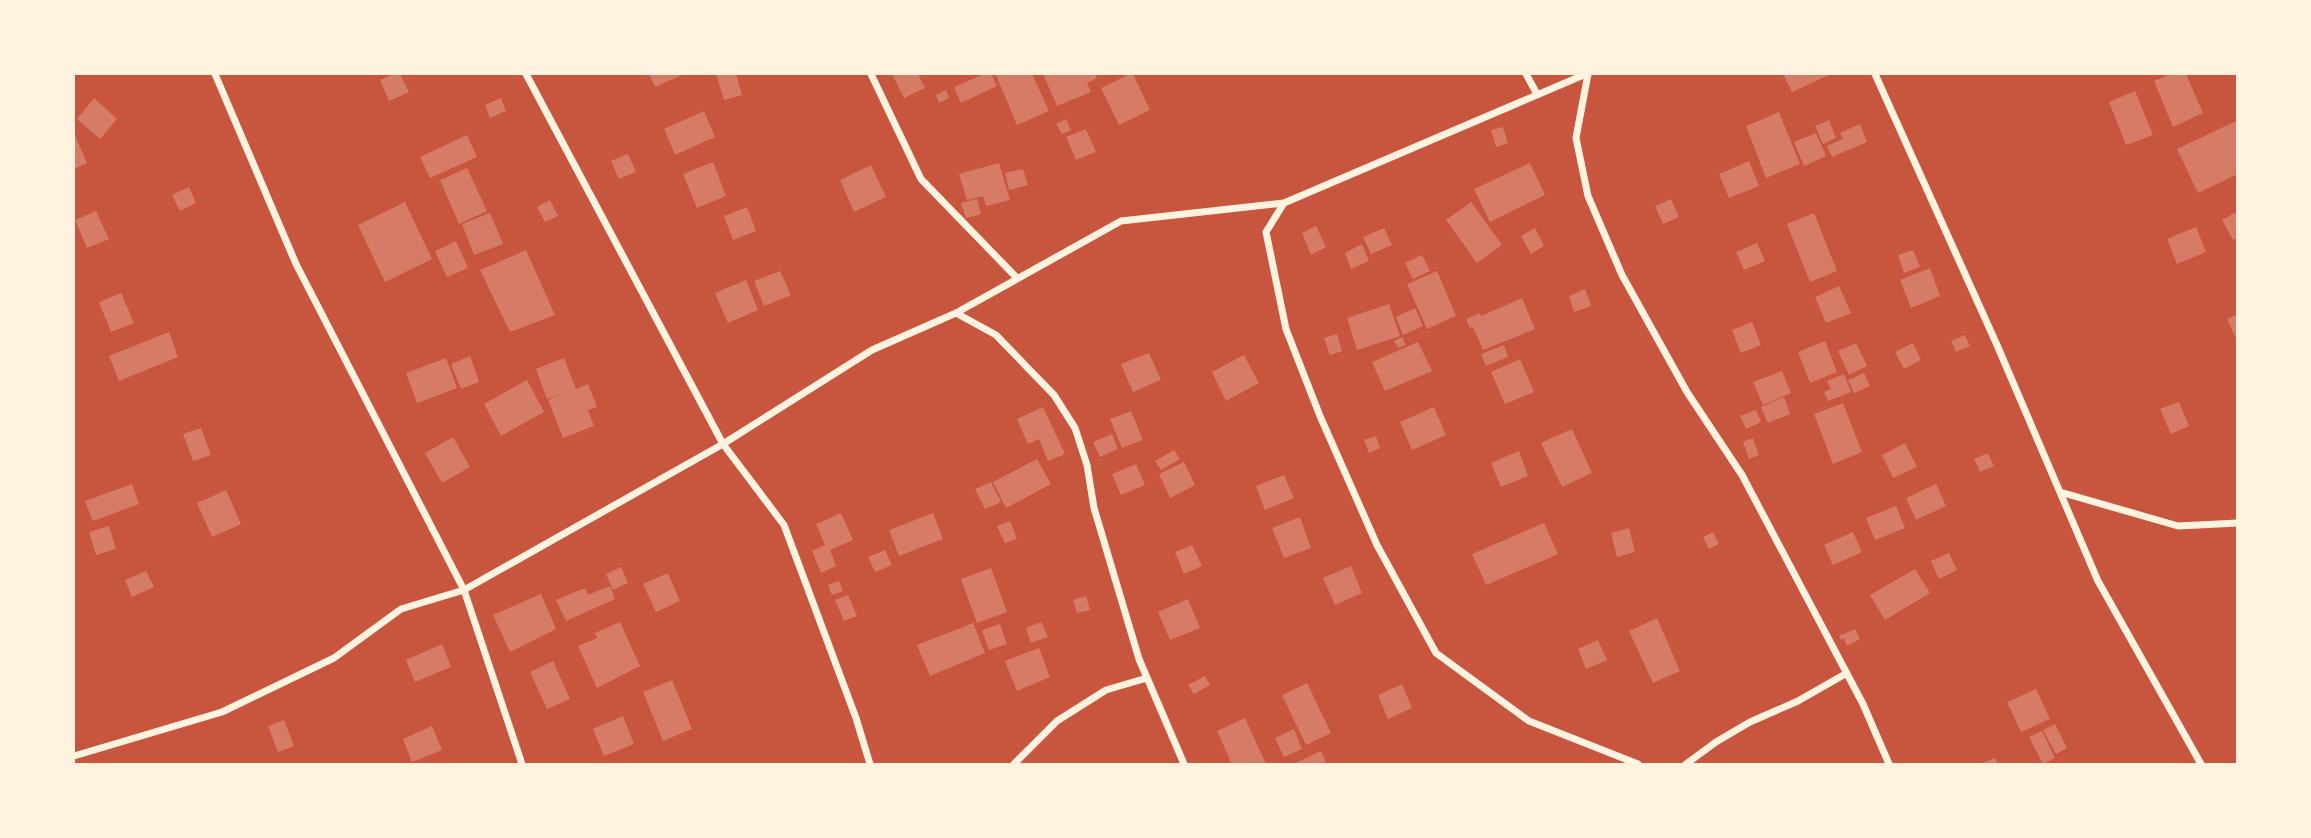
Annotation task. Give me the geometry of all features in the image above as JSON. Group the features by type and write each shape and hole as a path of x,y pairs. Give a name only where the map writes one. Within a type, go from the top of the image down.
{"street":[{"path":"215,74 296,264 464,590 522,765"},
{"path":"526,74 723,444 784,525 856,719 870,765"},
{"path":"871,74 921,179 1017,278"},
{"path":"1526,74 1537,94"},
{"path":"74,756 222,712 334,657 401,609 464,590 723,444 872,351 956,313 1121,221 1284,204 1587,74"},
{"path":"1587,74 1577,138 1588,196 1622,275 1687,392 1742,474 1847,673 1889,765"},
{"path":"1875,74 1997,345 2098,581 2201,765"},
{"path":"1284,204 1266,232 1286,329 1320,416 1377,545 1436,653 1529,721 1637,765"},
{"path":"956,313 996,335 1054,395 1075,428 1087,466 1094,508 1139,659 1184,765"},
{"path":"2060,492 2178,526 2238,523"},
{"path":"1686,765 1716,742 1750,722 1798,701 1847,673"},
{"path":"1014,765 1057,720 1106,690 1147,678"}],"building":[{"path":"400,74 409,92 389,101 380,80"},
{"path":"649,74 680,74 680,76 655,87"},
{"path":"716,74 736,74 742,95 724,100"},
{"path":"892,74 918,74 925,88 904,98"},
{"path":"984,74 991,74 997,86 961,103 954,87"},
{"path":"1032,74 1049,111 1017,125 996,75"},
{"path":"1043,74 1095,74 1097,78 1087,83 1091,92 1057,106"},
{"path":"1133,74 1150,110 1119,125 1101,88"},
{"path":"1783,74 1831,74 1792,92"},
{"path":"2171,74 2186,74 2203,113 2173,127 2154,81"},
{"path":"946,90 949,98 939,103 936,95"},
{"path":"2135,91 2153,135 2126,145 2109,102"},
{"path":"94,98 117,119 100,139 77,119"},
{"path":"501,98 506,111 490,118 485,105"},
{"path":"704,111 715,137 675,155 664,129"},
{"path":"1779,112 1800,164 1766,178 1746,126"},
{"path":"1066,119 1071,130 1062,134 1056,124"},
{"path":"1829,120 1836,138 1823,144 1815,126"},
{"path":"2238,120 2238,174 2198,193 2177,149"},
{"path":"1860,124 1867,142 1832,157 1827,146 1843,139 1840,133"},
{"path":"1503,127 1508,143 1496,147 1491,130"},
{"path":"1086,129 1096,152 1076,160 1066,137"},
{"path":"74,133 87,163 74,169"},
{"path":"1816,133 1826,156 1804,166 1794,142"},
{"path":"467,135 477,157 430,178 420,157"},
{"path":"628,154 636,172 619,179 611,161"},
{"path":"1749,161 1759,186 1729,198 1719,174"},
{"path":"713,162 726,196 697,208 683,174"},
{"path":"999,163 1010,200 986,206 983,196 967,200 959,174"},
{"path":"1530,163 1545,195 1490,222 1474,189"},
{"path":"871,165 886,197 854,212 840,180"},
{"path":"467,168 487,211 459,224 440,180"},
{"path":"1023,169 1028,185 1009,190 1005,173"},
{"path":"189,187 196,203 180,211 172,195"},
{"path":"977,199 981,214 966,218 961,203"},
{"path":"1671,199 1679,217 1663,224 1655,206"},
{"path":"550,200 558,216 545,222 537,207"},
{"path":"405,202 432,259 385,282 358,225"},
{"path":"1471,202 1502,245 1477,263 1446,220"},
{"path":"747,207 756,231 733,240 724,216"},
{"path":"96,211 109,239 87,248 75,220"},
{"path":"2238,211 2238,238 2233,240 2222,220"},
{"path":"490,213 503,244 474,255 462,224"},
{"path":"1814,213 1837,271 1810,282 1787,224"},
{"path":"1316,226 1326,247 1311,255 1302,233"},
{"path":"2196,227 2206,252 2177,264 2167,239"},
{"path":"1384,228 1392,245 1371,254 1363,237"},
{"path":"1535,228 1544,246 1531,254 1521,236"},
{"path":"456,241 468,268 447,277 435,251"},
{"path":"1757,243 1765,261 1744,270 1736,252"},
{"path":"1362,244 1369,261 1351,269 1345,253"},
{"path":"526,250 555,315 510,332 480,270"},
{"path":"1913,250 1920,267 1904,273 1898,255"},
{"path":"1422,255 1430,271 1413,279 1405,263"},
{"path":"1930,268 1940,296 1911,308 1900,280"},
{"path":"780,271 791,295 764,306 754,281"},
{"path":"1437,271 1456,316 1427,329 1407,284"},
{"path":"746,280 758,310 728,323 715,293"},
{"path":"1839,286 1851,313 1826,323 1815,297"},
{"path":"1585,289 1591,306 1574,312 1569,296"},
{"path":"121,293 134,323 111,332 99,302"},
{"path":"1522,298 1535,329 1483,350 1473,327 1470,328 1466,319 1480,313 1481,316"},
{"path":"1389,304 1400,336 1357,350 1347,318"},
{"path":"1415,308 1423,326 1403,335 1396,317"},
{"path":"2238,314 2238,343 2227,319"},
{"path":"1752,322 1761,345 1741,353 1732,330"},
{"path":"169,332 178,357 119,381 109,356"},
{"path":"1337,334 1342,351 1330,355 1324,338"},
{"path":"1965,335 1970,346 1956,352 1951,341"},
{"path":"1402,337 1406,345 1398,348 1394,341"},
{"path":"1825,341 1837,372 1810,383 1798,352"},
{"path":"1418,342 1432,371 1385,391 1372,362"},
{"path":"1856,343 1867,366 1849,375 1838,351"},
{"path":"1913,343 1921,360 1904,369 1895,352"},
{"path":"1504,345 1508,357 1486,366 1481,354"},
{"path":"1149,353 1161,380 1133,392 1121,364"},
{"path":"1244,355 1259,383 1226,401 1212,372"},
{"path":"470,356 479,382 461,389 451,364"},
{"path":"446,358 457,388 417,403 406,373"},
{"path":"564,358 576,389 588,384 597,407 588,410 594,426 563,438 548,400 561,394 547,399 536,369"},
{"path":"1520,359 1534,392 1505,404 1491,372"},
{"path":"1782,371 1791,393 1763,405 1753,382"},
{"path":"1864,373 1870,386 1854,393 1848,380"},
{"path":"1844,374 1851,392 1828,401 1824,392 1831,389 1827,381"},
{"path":"527,380 544,412 501,436 484,404"},
{"path":"1784,397 1790,414 1768,423 1761,407"},
{"path":"2179,402 2189,426 2171,434 2160,409"},
{"path":"1843,403 1862,452 1833,464 1814,414"},
{"path":"1043,407 1065,454 1048,461 1039,439 1028,444 1017,419"},
{"path":"1434,407 1446,435 1412,450 1400,422"},
{"path":"1756,410 1761,422 1746,429 1740,416"},
{"path":"1131,411 1143,440 1122,448 1110,419"},
{"path":"201,428 211,455 193,461 183,434"},
{"path":"1572,429 1592,473 1562,487 1541,443"},
{"path":"1112,434 1118,449 1100,457 1093,442"},
{"path":"1376,436 1380,448 1369,453 1364,440"},
{"path":"453,437 470,467 442,483 425,453"},
{"path":"1753,438 1759,455 1749,459 1743,442"},
{"path":"1905,443 1917,467 1893,478 1882,455"},
{"path":"1174,450 1180,459 1161,470 1155,461"},
{"path":"1519,451 1528,476 1501,487 1491,463"},
{"path":"1988,453 1994,466 1980,472 1974,459"},
{"path":"1037,459 1051,484 1006,508 993,482"},
{"path":"1184,462 1195,485 1170,498 1159,474"},
{"path":"1136,464 1145,485 1121,495 1112,474"},
{"path":"1284,475 1294,498 1265,510 1256,486"},
{"path":"991,482 1001,502 985,509 975,489"},
{"path":"132,484 139,504 93,521 85,501"},
{"path":"1936,484 1946,506 1916,520 1906,498"},
{"path":"226,490 241,524 212,537 197,503"},
{"path":"1896,506 1905,528 1875,540 1866,518"},
{"path":"841,513 853,540 830,550 836,566 821,573 812,551 825,545 816,524"},
{"path":"933,513 943,539 899,556 889,530"},
{"path":"1300,517 1311,548 1284,558 1272,528"},
{"path":"1010,521 1017,539 1005,543 997,526"},
{"path":"1544,523 1558,554 1486,585 1472,554"},
{"path":"109,526 116,549 96,555 89,532"},
{"path":"1629,528 1635,552 1617,557 1611,533"},
{"path":"1713,532 1719,544 1709,549 1703,537"},
{"path":"1853,532 1862,552 1833,565 1824,545"},
{"path":"1192,545 1202,566 1184,574 1175,552"},
{"path":"885,550 892,565 875,572 868,557"},
{"path":"1949,553 1957,570 1939,579 1931,561"},
{"path":"1351,566 1362,593 1335,605 1323,578"},
{"path":"621,567 628,583 613,590 606,574"},
{"path":"991,568 1007,612 977,623 961,579"},
{"path":"1915,569 1930,593 1885,620 1870,595"},
{"path":"146,571 154,587 132,597 125,580"},
{"path":"668,573 680,601 656,612 643,584"},
{"path":"839,581 843,591 832,595 828,585"},
{"path":"610,586 615,599 566,621 556,600 585,588 588,595"},
{"path":"541,594 556,629 510,652 493,615"},
{"path":"848,595 857,616 844,621 835,600"},
{"path":"1086,596 1090,610 1077,613 1073,600"},
{"path":"1188,599 1200,628 1170,640 1158,612"},
{"path":"1657,618 1680,671 1653,683 1629,631"},
{"path":"620,622 640,666 597,688 578,646 597,638 595,633"},
{"path":"1041,622 1048,637 1031,643 1026,628"},
{"path":"973,623 985,653 930,676 917,645"},
{"path":"1000,624 1007,644 989,650 982,630"},
{"path":"1855,629 1860,639 1847,646 1844,638 1841,640 1839,636"},
{"path":"1598,640 1607,660 1586,669 1578,649"},
{"path":"442,644 451,667 415,682 406,660"},
{"path":"1039,648 1050,677 1017,691 1005,661"},
{"path":"553,661 570,699 547,709 530,672"},
{"path":"1205,676 1210,685 1194,694 1188,685"},
{"path":"672,680 692,729 663,741 643,692"},
{"path":"1307,683 1331,733 1306,745 1282,695"},
{"path":"1402,684 1412,708 1388,719 1378,695"},
{"path":"2036,689 2050,719 2021,732 2007,702"},
{"path":"623,716 634,744 604,756 593,729"},
{"path":"1245,718 1266,764 1232,764 1217,731"},
{"path":"284,720 294,746 278,752 268,726"},
{"path":"2055,724 2067,748 2056,754 2043,730"},
{"path":"432,726 442,750 412,762 403,739"},
{"path":"1294,729 1302,749 1284,757 1275,738"},
{"path":"2042,731 2055,758 2043,764 2029,737"},
{"path":"1321,751 1326,762 1293,764"},
{"path":"1995,758 1998,764 1979,764"}]}
